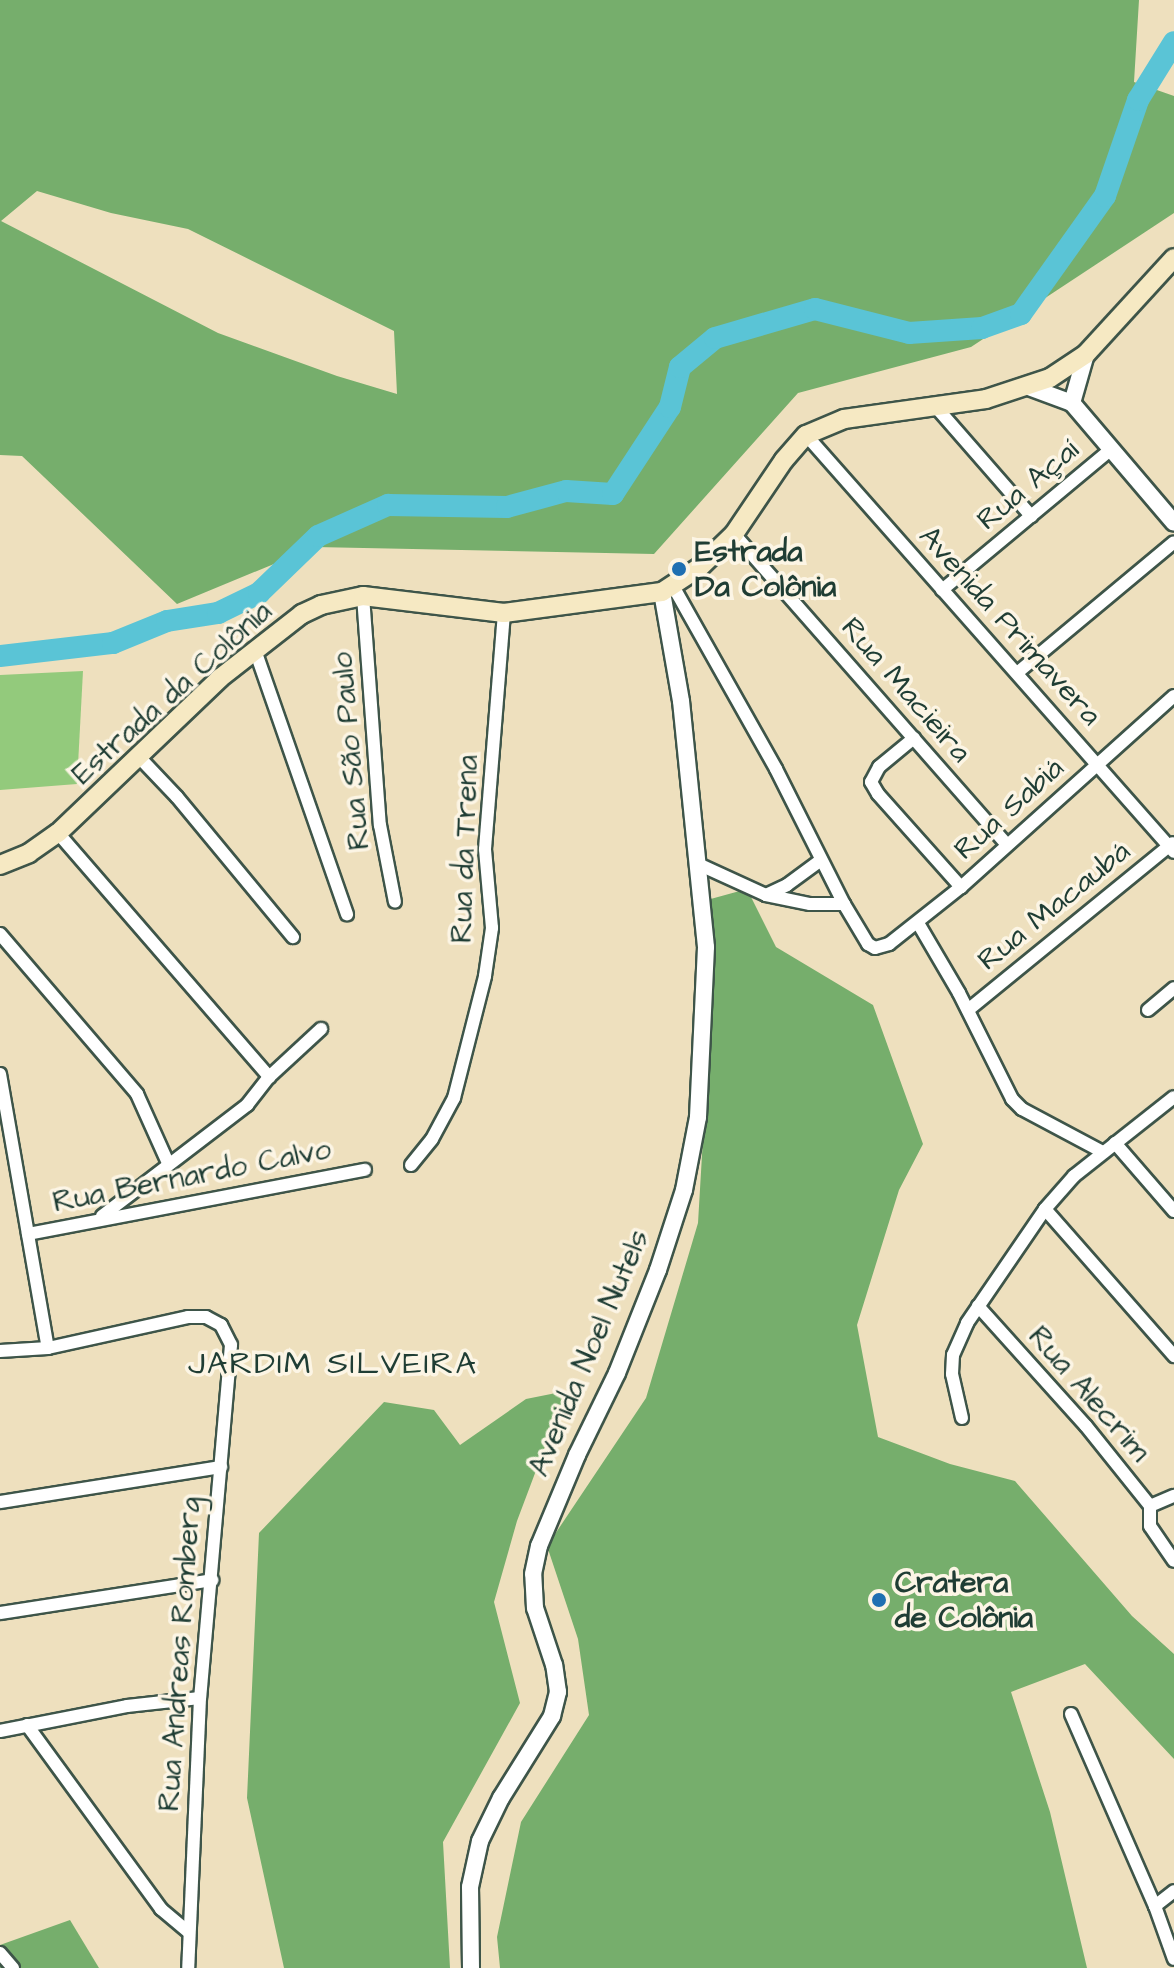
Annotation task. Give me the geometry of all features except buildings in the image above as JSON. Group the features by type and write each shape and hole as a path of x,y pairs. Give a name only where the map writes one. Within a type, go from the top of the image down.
{"main road":[{"name":"Estrada da Colônia","path":"0,865 29,853 58,833 255,650 302,614 321,605 363,596 504,613 668,589 711,558 734,534 784,460 806,435 844,419 986,399 1050,378 1086,354 1174,258"}],"street":[{"path":"1072,403 1086,354"},
{"path":"1026,386 1072,403 1174,523"},
{"path":"936,407 1031,516"},
{"name":"Avenida Primavera","path":"806,435 1172,846"},
{"name":"Rua Açaí","path":"942,590 1110,450"},
{"name":"Rua Macieira","path":"734,534 1006,844"},
{"path":"1017,673 1174,542"},
{"path":"668,589 776,769 844,904 810,904 766,895 698,864"},
{"name":"Avenida Noel Nutels","path":"471,1968 470,1887 480,1841 501,1798 552,1716 557,1698 554,1665 535,1608 533,1574 539,1546 577,1455 617,1373 658,1270 689,1171 704,1027 706,947 668,589"},
{"name":"Rua São Paulo","path":"363,596 380,825 395,902"},
{"name":"Rua da Trena","path":"411,1165 432,1139 454,1098 485,976 492,928 485,849 504,613"},
{"path":"255,650 347,914"},
{"name":"Rua Sabiá","path":"844,904 871,947 889,944 961,887 1174,696"},
{"path":"914,738 879,767 871,782 878,794 961,887"},
{"path":"139,757 177,797 293,937"},
{"path":"58,833 269,1077"},
{"name":"Rua Macaubá","path":"968,1010 1172,846"},
{"path":"766,895 787,885 821,860"},
{"path":"918,923 968,1010 1012,1099 1034,1116 1103,1152"},
{"path":"0,934 137,1094 168,1163"},
{"path":"1148,1010 1174,988"},
{"path":"99,1218 247,1105 269,1077 321,1029"},
{"path":"0,1074 48,1348 0,1351"},
{"path":"962,1418 952,1374 953,1355 958,1337 978,1306 1045,1209 1074,1176 1174,1097"},
{"path":"1115,1143 1174,1211"},
{"name":"Rua Bernardo Calvo","path":"28,1234 99,1218 365,1170"},
{"path":"1045,1209 1174,1356"},
{"name":"Rua Alecrim","path":"978,1306 1086,1426 1150,1506 1150,1526 1174,1561"},
{"name":"Rua Andreas Romberg","path":"48,1348 188,1317 206,1317 221,1325 231,1345 200,1698 188,1968"},
{"path":"0,1502 221,1467"},
{"path":"1150,1506 1174,1496"},
{"path":"0,1613 212,1580"},
{"path":"0,1731 127,1706 200,1698"},
{"path":"1071,1714 1155,1906 1174,1959"},
{"path":"27,1725 161,1909 188,1932"},
{"path":"1155,1906 1174,1891"},
{"path":"0,1953 13,1968"}],"green space":[{"path":"0,0 1139,0 1134,82 1174,96 1174,213 971,347 798,393 654,554 315,547 177,604 22,456 0,455","holes":["37,191 111,213 188,229 394,331 397,394 218,333 1,221"]},
{"path":"83,671 77,784 0,790 0,675"},
{"path":"747,889 776,947 873,1005 923,1144 899,1190 857,1325 878,1437 950,1464 1015,1481 1132,1616 1174,1654 1174,1759 1085,1664 1011,1692 1050,1812 1087,1968 500,1968 497,1937 521,1822 589,1715 578,1639 547,1546 646,1398 698,1223 704,1121 707,900"},
{"path":"566,1391 517,1521 494,1602 520,1703 443,1842 450,1968 284,1968 247,1798 259,1533 384,1402 434,1410 460,1445 526,1399"},
{"path":"70,1920 99,1968 0,1968 0,1945"}],"waterway":[{"path":"0,656 113,643 167,621 218,613 259,593 318,536 388,505 507,507 566,491 613,494 670,407 680,367 715,338 815,309 909,333 982,328 1021,314 1105,196 1138,100 1174,42"}],"place":[{"name":"Estrada Da Colônia","path":"679,569"},
{"name":"Cratera de Colônia","path":"879,1600"}],"district":[{"name":"JARDIM SILVEIRA","path":"333,1364"}]}
